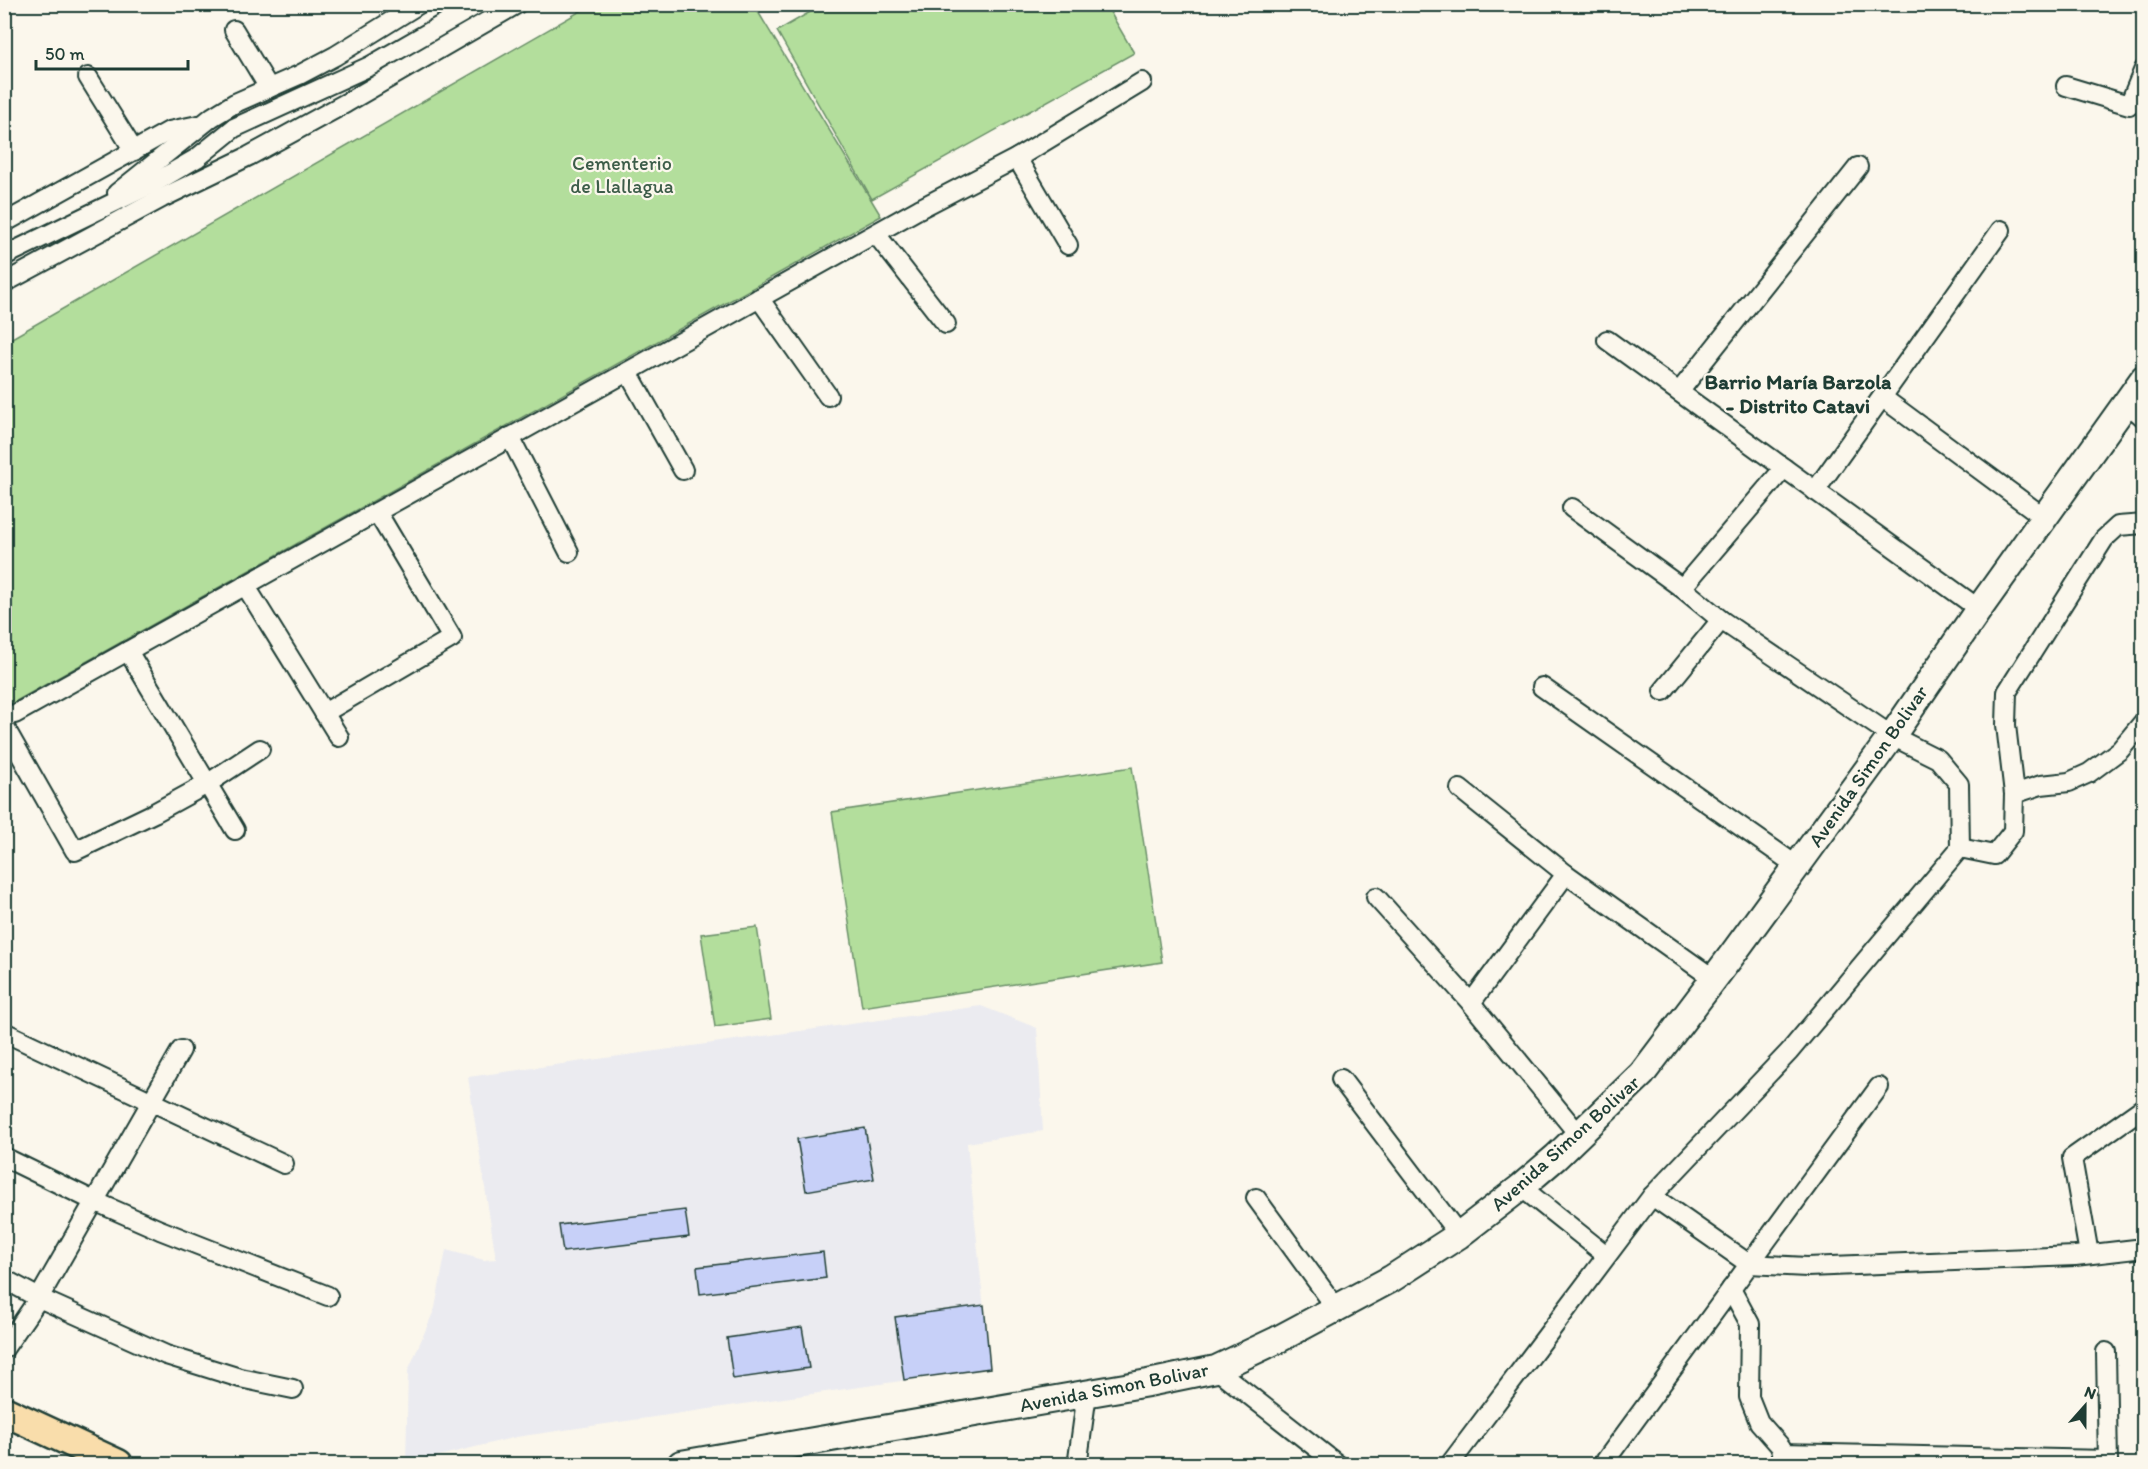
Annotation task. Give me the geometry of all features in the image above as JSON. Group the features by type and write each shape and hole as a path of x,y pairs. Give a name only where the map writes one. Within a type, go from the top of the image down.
{"highway":[{"path":"4,1411 118,1464"}],"main road":[{"name":"Avenida Simon Bolivar","path":"681,1464 1216,1369 1337,1309 1391,1279 1459,1235 1521,1188 1642,1074 1892,736 2045,518 2135,411 2144,378"}],"street":[{"path":"90,215 203,124 235,103 299,75 335,56 419,4"},
{"path":"4,256 154,183 197,158 234,128 370,66 478,4"},
{"path":"4,283 162,198 249,156 346,104 517,4"},
{"path":"234,30 268,88"},
{"path":"2066,86 2129,105 2144,69"},
{"path":"88,77 134,151"},
{"path":"4,716 15,714 759,298 1017,158 1142,82"},
{"path":"5,220 169,131 203,124"},
{"path":"1017,158 1068,245"},
{"path":"1678,392 1858,167"},
{"path":"1815,491 2001,230"},
{"path":"876,234 946,324"},
{"path":"759,298 828,396"},
{"path":"1607,340 1979,609"},
{"path":"628,372 683,470"},
{"path":"1883,398 2045,518"},
{"path":"510,437 569,552"},
{"path":"1682,588 1784,468"},
{"path":"1450,1464 1652,1196 1789,1052 1960,848 1959,783 1938,759 1892,736 1721,620 1682,588 1572,508"},
{"path":"324,713 452,638 377,512"},
{"path":"1960,848 1994,855 2013,831 2014,794 2006,725 2007,692 2104,539 2118,526 2144,525"},
{"path":"245,585 339,738"},
{"path":"1663,691 1721,620"},
{"path":"128,651 235,830"},
{"path":"1542,687 1797,866"},
{"path":"2014,794 2041,785 2069,782 2089,773 2120,750 2144,721"},
{"path":"4,726 75,851 154,813 207,784 260,748"},
{"path":"1460,789 1566,874 1714,979"},
{"path":"1471,1003 1566,874"},
{"path":"1376,897 1471,1003 1579,1135"},
{"path":"4,1032 284,1164"},
{"path":"4,1349 39,1298 181,1050"},
{"path":"1341,1079 1459,1235"},
{"path":"1603,1464 1879,1087"},
{"path":"2089,1254 2072,1158 2144,1107"},
{"path":"4,1157 160,1230 328,1296"},
{"path":"1521,1188 1606,1255"},
{"path":"1652,1196 1749,1264 1807,1267 2089,1254 2144,1248"},
{"path":"1256,1198 1337,1309"},
{"path":"4,1279 39,1298 166,1355 240,1378 293,1389"},
{"path":"1731,1289 1750,1324 1749,1397 1759,1422 1781,1447 1783,1459 2108,1462 2106,1352"},
{"path":"1216,1369 1337,1464"},
{"path":"1080,1464 1078,1459 1087,1393"}],"shaded area":[{"path":"981,1006 1037,1028 1043,1131 967,1143 990,1368 516,1437 406,1464 408,1371 435,1308 446,1250 484,1260 496,1259 468,1077"}],"green space":[{"path":"824,4 1106,5 1134,53 872,199 777,31"},
{"name":"Cementerio de Llallagua","path":"591,5 754,5 881,216 11,704 5,703 5,342"},
{"path":"1132,767 1162,962 862,1007 832,812"},
{"path":"757,927 771,1019 715,1027 701,934"}],"building":[{"path":"865,1128 874,1179 806,1191 797,1139"},
{"path":"685,1210 689,1237 563,1252 559,1225"},
{"path":"823,1252 826,1278 700,1294 697,1267"},
{"path":"984,1305 990,1368 904,1380 895,1317"},
{"path":"802,1327 809,1368 733,1379 727,1338"}],"district":[{"name":"Barrio María Barzola - Distrito Catavi","path":"1798,394"}]}
